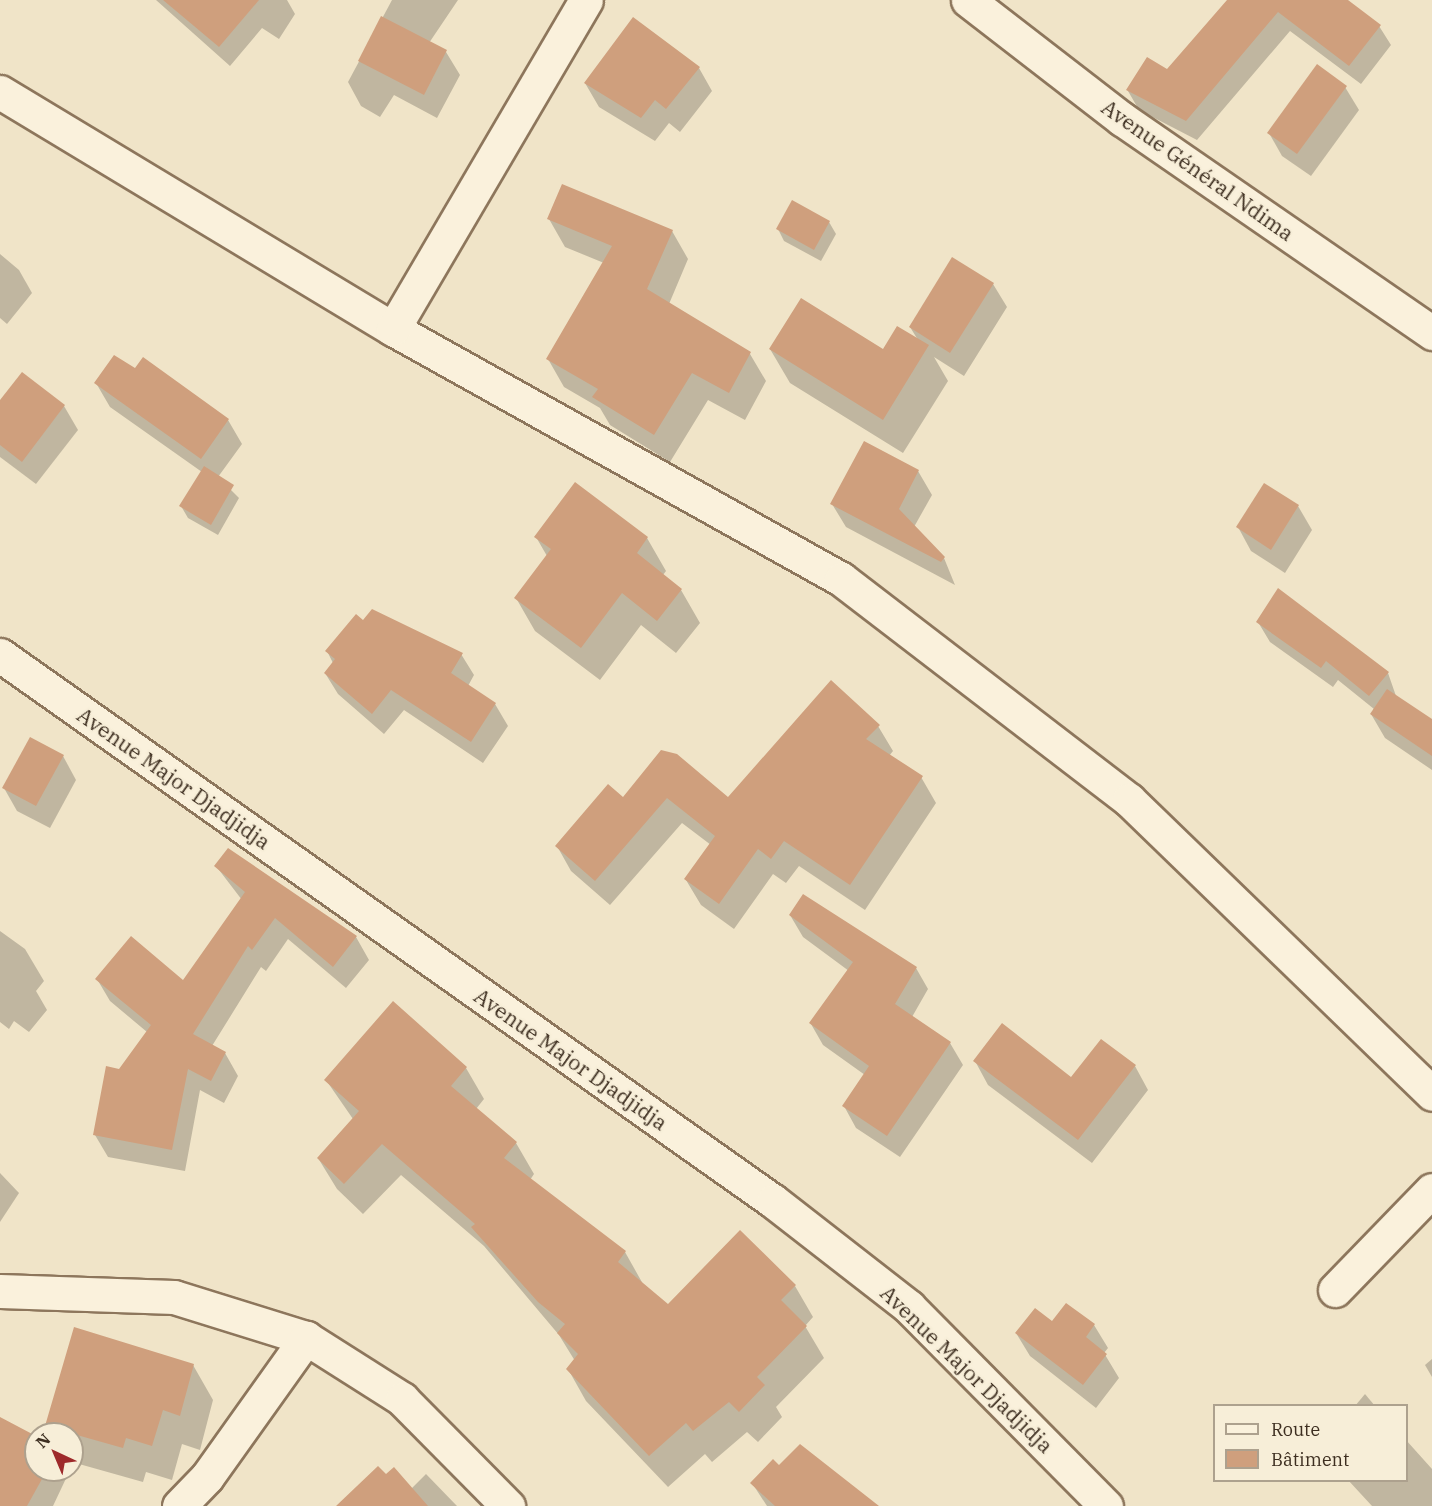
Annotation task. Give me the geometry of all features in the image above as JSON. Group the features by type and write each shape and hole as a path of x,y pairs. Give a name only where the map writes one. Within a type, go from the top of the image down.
{"street":[{"path":"393,329 586,0"},
{"name":"Avenue Général Ndima","path":"968,0 1122,118 1432,333"},
{"path":"0,92 393,329 841,579 1129,800 1432,1094"},
{"name":"Avenue Major Djadjidja","path":"0,655 772,1201 909,1307 1106,1506"},
{"path":"1335,1290 1432,1190"},
{"path":"0,1291 174,1297 306,1338 402,1399 508,1506"},
{"path":"179,1506 207,1477 306,1338"}],"building":[{"path":"163,0 259,0 219,47"},
{"path":"1227,0 1348,0 1381,25 1349,66 1278,12 1186,121 1126,90 1147,57 1167,69"},
{"path":"381,16 447,50 424,95 358,61"},
{"path":"633,17 700,67 666,109 655,100 641,118 584,83"},
{"path":"1317,64 1347,86 1297,154 1267,133"},
{"path":"562,184 673,230 647,289 751,352 729,393 692,373 654,435 592,397 598,389 546,359 612,246 547,219"},
{"path":"792,200 830,221 814,250 776,229"},
{"path":"952,257 994,283 950,353 909,327"},
{"path":"801,298 883,349 897,326 929,345 883,420 769,349"},
{"path":"114,355 135,368 143,357 229,419 201,459 94,383"},
{"path":"22,372 65,405 22,462 0,445 0,400"},
{"path":"864,441 919,470 899,509 945,557 941,562 830,504"},
{"path":"204,466 234,485 211,525 179,506"},
{"path":"575,482 648,537 637,553 682,589 657,621 622,593 581,648 514,598 551,549 534,537"},
{"path":"1264,483 1299,505 1271,550 1236,527"},
{"path":"1278,588 1389,672 1369,696 1326,661 1321,668 1256,622"},
{"path":"372,609 463,653 451,673 496,703 471,742 391,690 372,714 324,673 335,659 325,651 356,614 363,620"},
{"path":"831,680 880,725 866,739 923,776 850,885 784,841 771,859 758,849 719,904 684,879 715,836 667,798 595,881 555,846 608,784 623,797 661,750 677,754 728,797"},
{"path":"1387,689 1432,719 1432,756 1370,714"},
{"path":"30,737 64,755 36,806 2,788"},
{"path":"228,848 357,936 333,967 275,918 252,950 248,946 193,1034 226,1052 211,1081 188,1069 172,1150 93,1135 106,1066 119,1069 151,1025 95,979 131,936 183,980 245,892 214,866"},
{"path":"803,894 917,967 895,1004 951,1042 887,1136 842,1106 869,1066 809,1023 853,962 789,915"},
{"path":"393,1001 467,1067 451,1086 517,1142 504,1158 626,1251 618,1262 668,1304 740,1230 796,1285 781,1300 807,1326 757,1377 765,1385 739,1412 729,1402 693,1431 686,1423 649,1456 566,1369 578,1354 557,1333 565,1324 538,1302 471,1227 475,1224 382,1144 344,1184 317,1158 359,1111 324,1080"},
{"path":"1002,1023 1071,1077 1101,1039 1136,1065 1078,1140 973,1061"},
{"path":"1066,1303 1095,1324 1086,1337 1107,1354 1083,1385 1015,1333 1035,1308 1052,1321"},
{"path":"74,1327 194,1364 180,1416 163,1410 152,1446 126,1438 123,1448 84,1437 84,1422 46,1422"},
{"path":"0,1417 24,1430 24,1482 40,1482 27,1506 0,1506"},
{"path":"800,1444 879,1506 775,1506 750,1483 773,1459 779,1465"},
{"path":"378,1466 386,1474 394,1467 428,1506 336,1506"}]}
